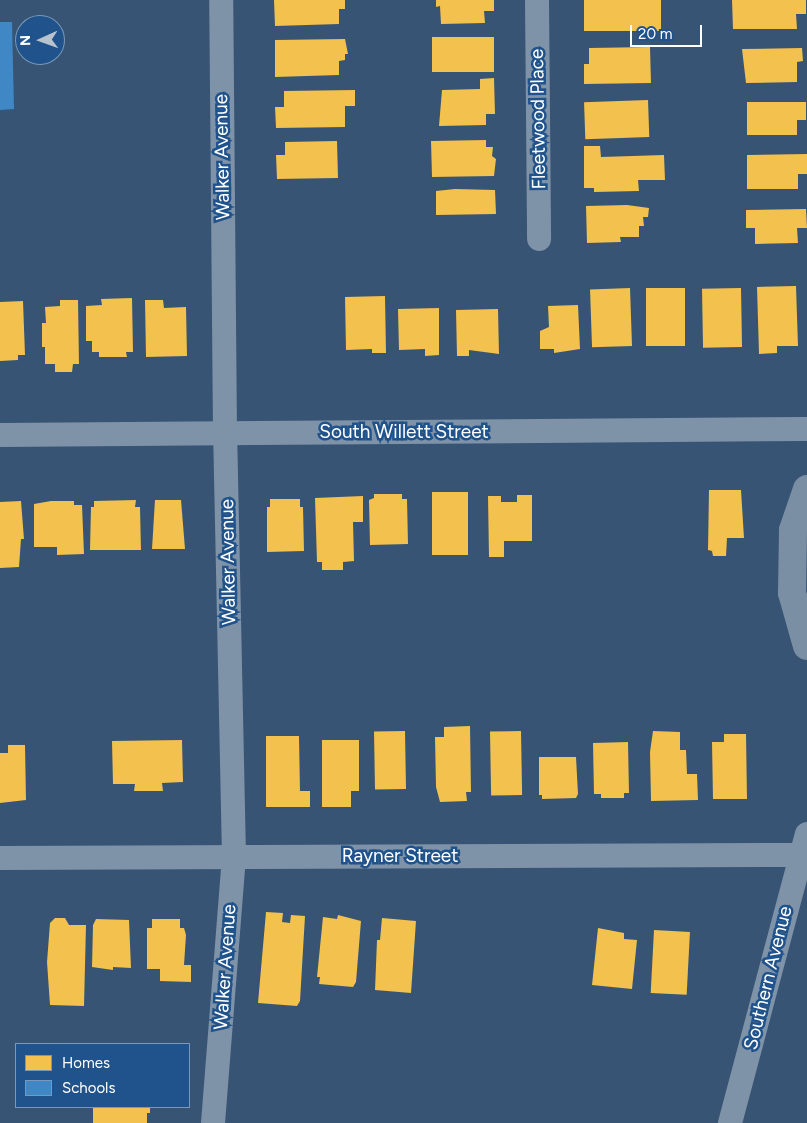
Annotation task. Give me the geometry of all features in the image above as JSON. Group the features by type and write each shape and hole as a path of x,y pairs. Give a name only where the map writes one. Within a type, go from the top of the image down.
{"main road":[{"path":"807,489 793,530 792,593 807,646"}],"street":[{"name":"Walker Avenue","path":"213,1123 234,857 225,434 220,0"},
{"name":"Fleetwood Place","path":"537,0 539,238"},
{"name":"South Willett Street","path":"0,435 807,428"},
{"name":"Rayner Street","path":"0,858 234,857 803,844"},
{"name":"Southern Avenue","path":"730,1123 803,844"}],"building: Homes":[{"path":"274,0 345,0 345,9 339,9 339,24 275,26"},
{"path":"436,0 494,0 494,11 484,11 485,23 441,24 440,6 436,7"},
{"path":"584,0 661,0 661,31 584,31"},
{"path":"732,0 806,0 806,14 796,14 797,29 733,29"},
{"path":"432,37 494,37 494,72 432,72"},
{"path":"345,39 348,54 345,54 345,60 339,61 339,75 275,77 275,40"},
{"path":"650,47 651,83 584,84 584,64 589,64 589,48"},
{"path":"802,48 803,61 797,62 797,82 746,83 742,49"},
{"path":"494,78 495,114 486,114 486,125 439,126 442,90 480,89 480,79"},
{"path":"355,90 355,106 345,106 345,127 276,128 275,107 284,107 284,91"},
{"path":"648,100 649,137 585,139 584,102"},
{"path":"747,102 806,102 806,120 797,120 797,135 747,135"},
{"path":"486,140 486,147 493,147 492,156 496,159 494,176 432,177 431,141"},
{"path":"337,141 338,178 277,179 276,155 285,155 285,142"},
{"path":"584,146 600,146 601,157 664,155 665,180 638,180 639,191 594,192 594,188 584,188"},
{"path":"807,154 807,174 798,174 798,189 747,189 747,155"},
{"path":"455,189 495,190 496,214 436,215 436,191"},
{"path":"627,205 649,208 648,217 643,217 644,226 639,226 639,237 620,237 621,242 587,243 586,206"},
{"path":"806,209 807,228 797,228 798,243 755,244 755,228 746,228 746,210"},
{"path":"796,286 798,346 777,346 777,353 759,354 757,287"},
{"path":"630,288 632,346 592,347 590,289"},
{"path":"646,288 685,288 685,346 646,346"},
{"path":"741,288 742,347 703,348 702,289"},
{"path":"385,296 386,353 372,353 372,349 346,350 345,297"},
{"path":"132,298 133,352 126,352 127,357 99,357 99,352 92,352 92,341 86,341 86,306 102,305 101,299"},
{"path":"60,300 78,300 79,364 73,364 72,372 55,372 55,364 45,364 45,347 42,347 42,323 46,323 45,307 60,306"},
{"path":"145,300 163,300 164,308 186,307 187,356 146,357"},
{"path":"23,301 25,355 18,355 18,360 0,361 0,302"},
{"path":"578,305 580,349 554,353 554,349 540,349 540,331 549,327 548,306"},
{"path":"439,308 439,355 425,356 425,349 399,350 398,309"},
{"path":"498,309 499,354 469,350 469,356 457,356 456,310"},
{"path":"709,490 741,490 744,538 727,538 726,556 713,556 712,551 708,550"},
{"path":"432,492 468,492 468,555 432,555"},
{"path":"374,494 402,494 402,499 407,499 408,544 370,545 369,500 374,498"},
{"path":"517,495 532,495 532,541 504,541 504,557 489,557 488,496 501,496 501,502 517,502"},
{"path":"363,496 363,522 353,522 354,561 343,562 343,570 322,570 322,562 317,562 315,498"},
{"path":"270,499 300,499 300,507 303,507 304,551 267,552 267,507 270,507"},
{"path":"136,500 135,507 140,507 141,550 90,550 91,507 94,507 94,501"},
{"path":"155,500 181,500 185,549 152,549"},
{"path":"21,501 24,539 21,539 19,567 0,568 0,502"},
{"path":"51,501 74,501 74,505 82,505 84,554 57,555 57,547 34,547 34,504"},
{"path":"470,726 471,792 466,792 467,801 440,802 436,787 435,737 444,737 444,727"},
{"path":"405,731 406,789 375,790 374,732"},
{"path":"521,731 522,795 491,796 490,732"},
{"path":"653,731 680,732 680,750 686,750 687,774 697,774 698,800 651,801 650,752"},
{"path":"724,734 746,734 747,799 713,799 712,742 724,742"},
{"path":"266,736 299,736 300,791 310,791 310,807 266,807"},
{"path":"182,740 183,782 162,783 163,791 134,791 135,784 113,784 112,741"},
{"path":"322,740 359,740 359,791 351,791 351,807 322,807"},
{"path":"628,742 629,793 624,793 624,798 601,798 601,794 594,794 593,743"},
{"path":"8,745 25,745 26,800 0,803 0,753 8,753"},
{"path":"539,757 576,757 578,794 576,798 542,799 542,795 539,795"},
{"path":"266,912 283,913 282,922 290,923 291,915 305,916 300,1001 297,1006 258,1003"},
{"path":"338,915 361,921 356,982 353,987 319,984 320,977 317,977 323,917 337,919"},
{"path":"55,918 65,918 69,925 86,925 84,1006 50,1005 47,962 50,923"},
{"path":"382,918 416,921 411,993 375,990 377,940 380,940"},
{"path":"96,919 129,920 131,968 113,967 113,970 92,967 93,925"},
{"path":"152,919 180,919 180,928 184,928 186,935 184,965 191,965 191,982 160,981 160,969 147,969 147,928 152,928"},
{"path":"598,928 624,933 624,939 637,940 632,989 592,985"},
{"path":"654,930 690,932 687,995 651,993"},
{"path":"93,1108 150,1108 150,1113 147,1113 147,1123 93,1123"}],"building: Schools":[{"path":"0,22 12,22 14,109 0,110"}]}
